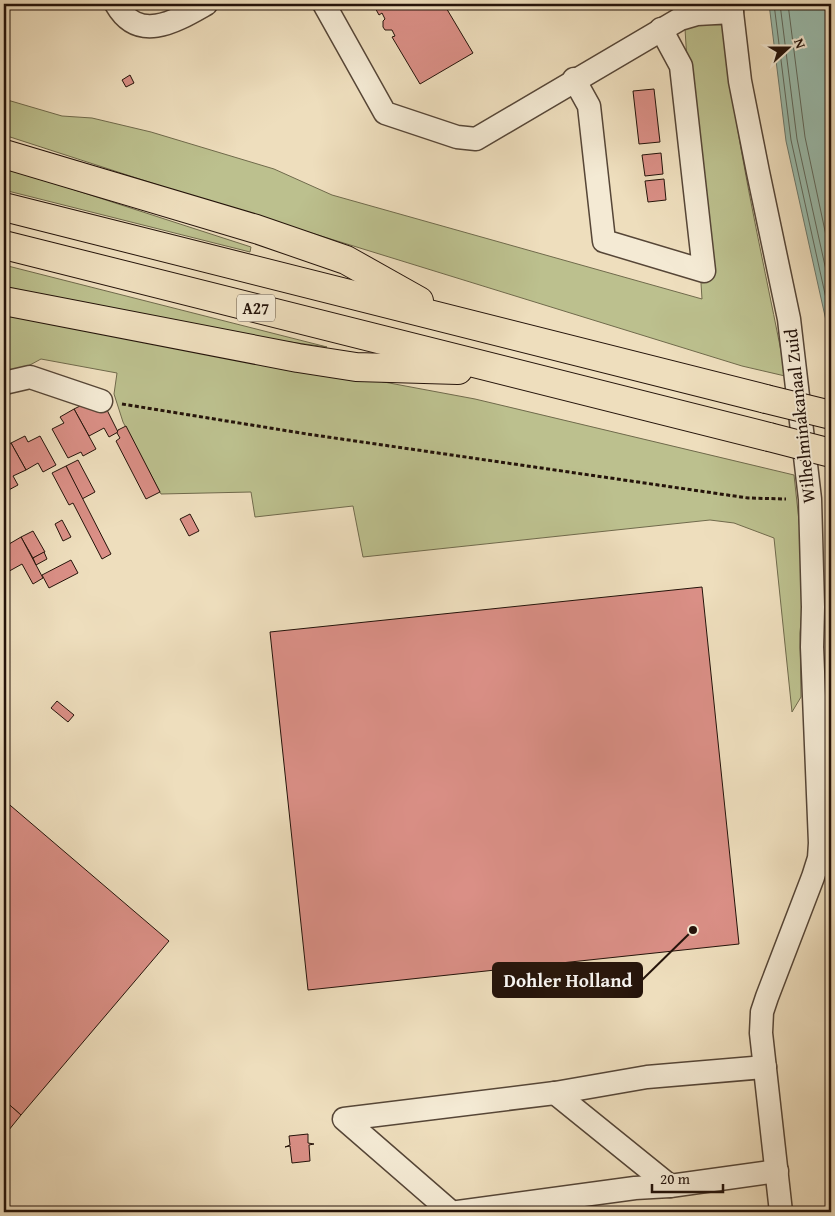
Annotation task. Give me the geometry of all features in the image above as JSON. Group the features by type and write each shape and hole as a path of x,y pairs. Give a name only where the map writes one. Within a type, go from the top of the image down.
{"highway":[{"name":"A27","path":"4,154 256,229 346,260 449,318"},
{"name":"A27","path":"4,207 831,415"},
{"name":"A27","path":"4,245 831,453"},
{"name":"A27","path":"4,301 298,358 356,367 507,371"}],"street":[{"path":"116,4 128,20 152,27 165,25 177,20 206,4"},
{"path":"324,4 385,113 457,137 476,139 574,79 680,19 731,8"},
{"name":"Wilhelminakanaal Zuid","path":"731,8 740,80 789,319 810,500 813,607 812,647 819,858 762,1012 761,1033 781,1212"},
{"path":"574,79 589,106 604,241 704,271 681,66 661,29"},
{"path":"4,383 30,377 102,401"},
{"path":"451,1212 344,1119 554,1093 647,1077 765,1067"},
{"path":"554,1093 670,1186"},
{"path":"458,1212 777,1171"}],"path":[{"path":"102,401 307,434 748,498 810,500"}],"green space":[{"path":"691,24 723,25 741,150 785,376 742,366 198,198 4,135 4,99 62,116 92,118 151,132 274,169 332,195 702,299 685,29"},
{"path":"4,167 251,247 250,252 4,190"},
{"path":"4,265 327,347 275,340 4,290"},
{"path":"4,313 475,399 794,475 805,576 800,633 801,697 792,712 774,538 734,523 710,520 363,557 353,506 255,517 251,492 161,494 123,422 114,394 117,373 41,359 4,379"}],"water":[{"path":"769,4 831,4 831,343 786,141"}],"building":[{"path":"373,4 441,4 443,7 445,6 473,53 420,84 392,37 395,36 392,30 385,30 383,21 385,19 382,13 379,15"},
{"path":"130,75 134,83 126,87 122,80"},
{"path":"654,89 660,142 639,144 633,91"},
{"path":"661,153 663,174 645,176 642,155"},
{"path":"664,179 666,200 648,202 645,181"},
{"path":"88,402 103,402 118,432 109,437 104,428 89,436 74,409"},
{"path":"74,409 96,449 83,456 81,452 68,458 52,429 64,423 60,417"},
{"path":"126,426 160,492 146,499 116,441 120,438 117,433 118,430"},
{"path":"25,436 28,442 40,436 56,465 43,472 38,463 26,470 11,443"},
{"path":"11,443 26,470 13,476 18,485 5,492 4,447"},
{"path":"78,460 95,492 82,499 66,466"},
{"path":"66,466 111,554 102,559 73,503 69,505 52,473"},
{"path":"190,514 199,531 189,536 180,519"},
{"path":"62,520 71,537 63,541 55,524"},
{"path":"33,531 45,552 33,558 21,537"},
{"path":"21,537 43,578 33,584 22,564 4,574 4,547"},
{"path":"44,552 47,559 36,565 33,558"},
{"path":"71,560 78,573 49,588 42,575"},
{"path":"702,587 739,944 308,990 270,632"},
{"path":"57,701 74,715 68,722 51,708"},
{"path":"4,800 169,941 21,1115 4,1100"},
{"path":"4,1100 21,1115 4,1136"},
{"path":"308,1134 308,1143 314,1144 309,1145 310,1161 292,1163 290,1146 285,1147 290,1145 289,1136"}],"place":[{"name":"Dohler Holland","path":"693,930"}]}
